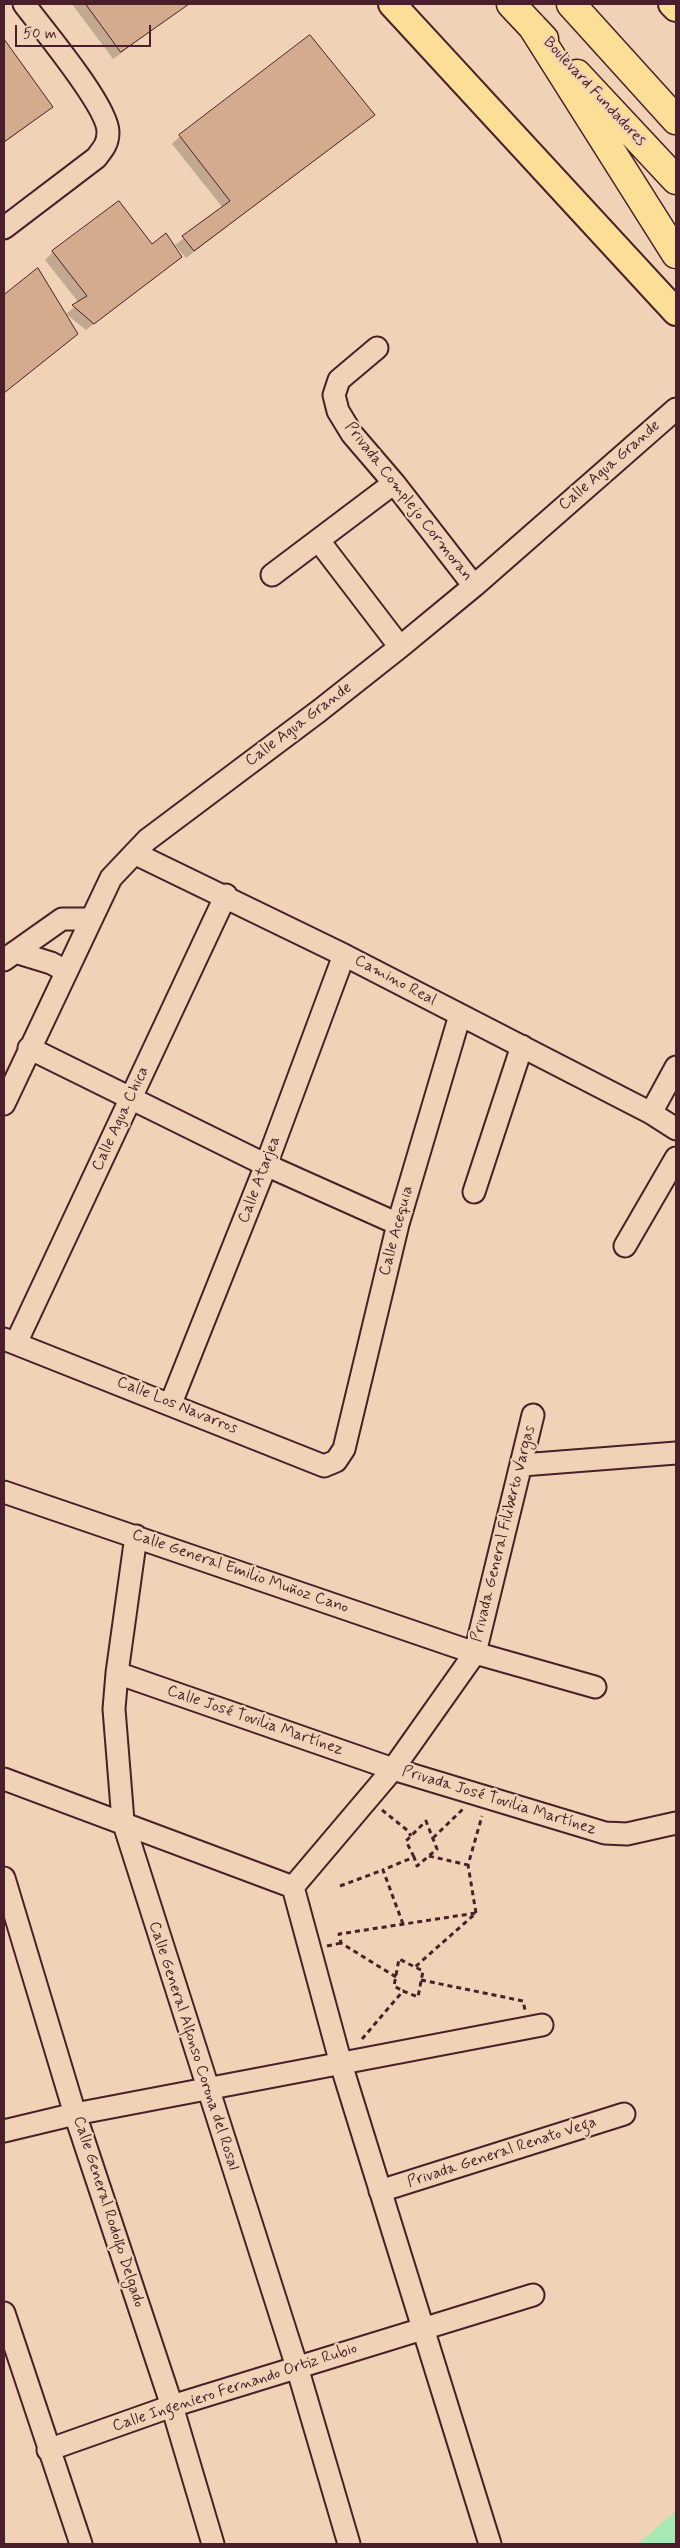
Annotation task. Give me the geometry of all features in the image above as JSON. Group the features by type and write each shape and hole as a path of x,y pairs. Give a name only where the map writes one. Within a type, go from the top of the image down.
{"highway":[{"name":"Boulevard Fundadores","path":"511,4 676,180"},
{"path":"571,4 676,120"},
{"path":"532,26 676,254"},
{"path":"643,84 676,111"}],"main road":[{"path":"392,4 676,312"},
{"path":"672,4 676,8"}],"street":[{"path":"4,228 96,158 108,144 108,129 100,107 24,4"},
{"name":"Privada Complejo Cormoran","path":"377,348 339,380 334,395 338,411 352,434 394,483 474,586"},
{"name":"Calle Agua Grande","path":"4,1104 111,878 160,829 311,717 474,586 676,408"},
{"path":"272,575 394,483"},
{"path":"319,541 400,647"},
{"name":"Camino Real","path":"136,854 344,954 651,1113 676,1129"},
{"name":"Calle Agua Chica","path":"10,1341 130,1099 226,896"},
{"path":"9,956 62,919 91,919"},
{"name":"Calle Atarjea","path":"171,1403 266,1165 344,954"},
{"path":"9,956 51,963 66,971"},
{"name":"Calle Acequia","path":"344,1450 398,1224 460,1015"},
{"path":"474,1192 522,1046"},
{"path":"29,1048 266,1165 398,1224"},
{"path":"651,1113 676,1067"},
{"path":"625,1246 676,1158"},
{"name":"Calle Los Navarros","path":"10,1341 171,1403 324,1466 336,1461 344,1450"},
{"name":"Privada General Filiberto Vargas","path":"475,1653 533,1415"},
{"path":"522,1465 676,1453"},
{"name":"Calle General Emilio Muñoz Cano","path":"4,1493 136,1536 475,1653 596,1688"},
{"name":"Calle General Alfonso Corona del Rosal","path":"136,1536 116,1672 115,1725 122,1821 296,2368 349,2544"},
{"path":"293,1887 393,1769 475,1653"},
{"name":"Calle José Tovilia Martínez","path":"116,1672 393,1769"},
{"name":"Privada José Tovilia Martínez","path":"393,1769 605,1833 627,1834 676,1823"},
{"path":"4,1779 122,1821 293,1887"},
{"name":"Calle General Rodolfo Delgado","path":"4,1878 75,2114 172,2406 213,2544"},
{"path":"293,1887 341,2064 490,2544"},
{"path":"4,2131 75,2114 536,2026"},
{"name":"Privada General Renato Vega","path":"380,2191 624,2114"},
{"name":"Calle Ingeniero Fernando Ortiz Rubio","path":"48,2450 172,2406 532,2295"},
{"path":"4,2313 9,2343 81,2544"}],"path":[{"path":"367,1799 407,1830 411,1836"},
{"path":"432,1838 464,1808"},
{"path":"476,1913 468,1865 483,1813"},
{"path":"426,1821 432,1838 437,1849 417,1866 406,1841 426,1821"},
{"path":"428,1856 468,1865"},
{"path":"340,1886 414,1857"},
{"path":"383,1870 403,1924"},
{"path":"396,1977 341,1943 339,1934 476,1913"},
{"path":"414,1967 476,1913"},
{"path":"399,1959 414,1967 423,1971 418,1997 394,1986 399,1959"},
{"path":"421,1980 523,2001 536,2026"},
{"path":"341,2064 403,1991"}],"green space":[{"path":"676,2511 676,2544 638,2544"}],"building":[{"path":"86,4 189,4 121,52"},
{"path":"310,35 375,115 194,251 182,236 230,201 179,135"},
{"path":"4,39 53,107 4,142"},
{"path":"119,201 152,244 166,233 182,257 94,324 72,305 87,296 52,251"},
{"path":"38,268 78,334 4,393 4,295"}]}
